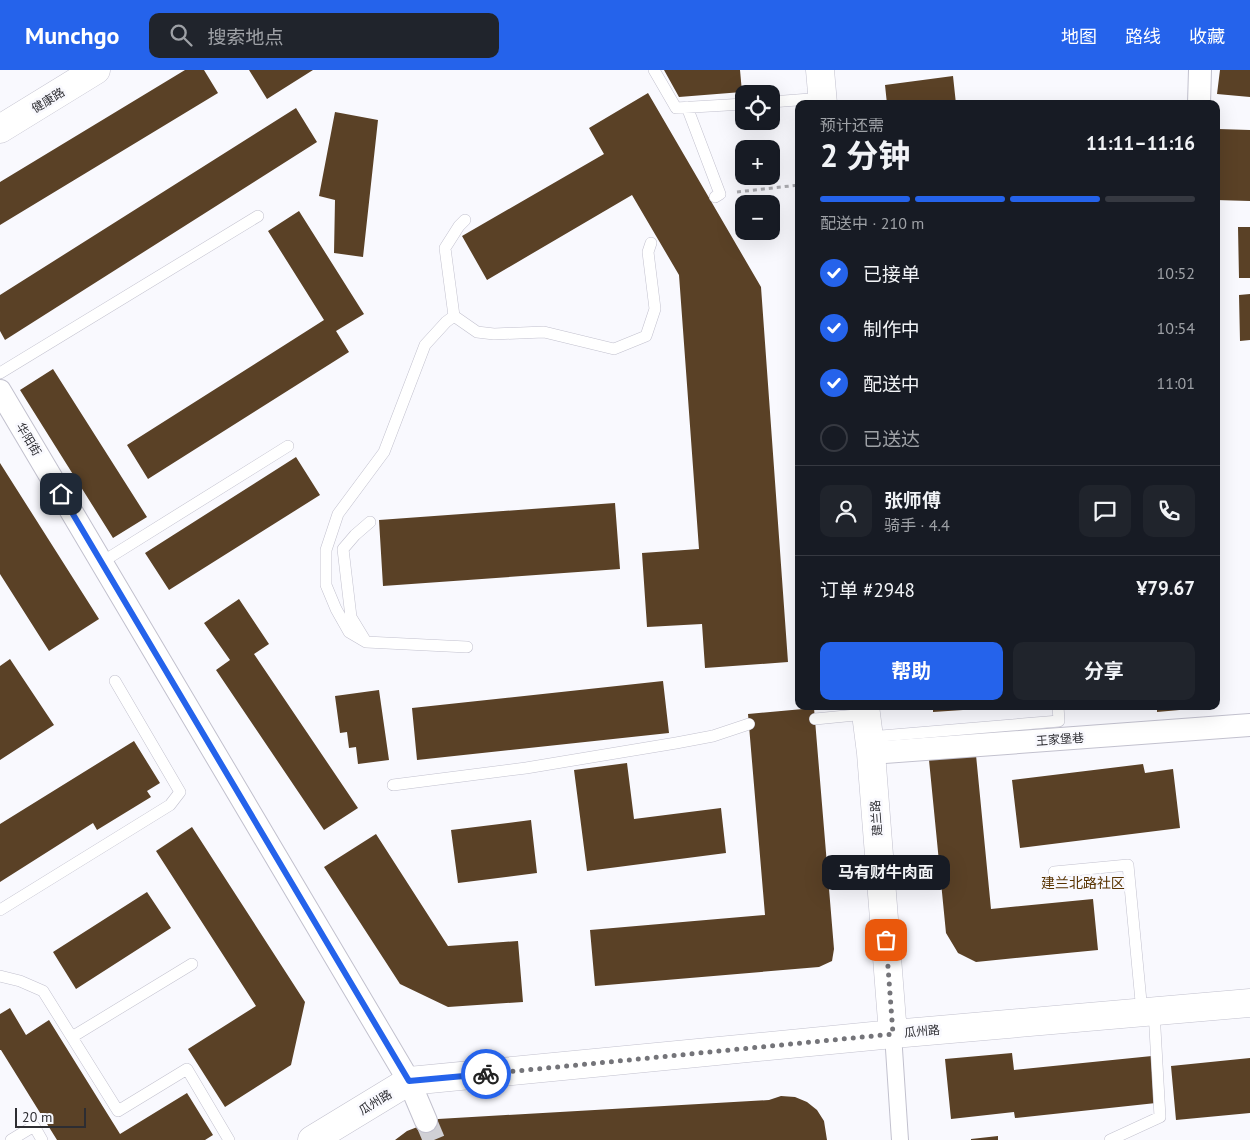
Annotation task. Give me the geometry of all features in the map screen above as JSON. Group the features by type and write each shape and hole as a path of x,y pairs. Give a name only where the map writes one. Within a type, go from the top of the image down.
{"street":[{"name":"健康路","path":"0,129 96,70"},
{"path":"820,70 823,100"},
{"path":"1199,100 1200,70"},
{"name":"华阳街","path":"0,391 409,1081 426,1120"},
{"name":"王家堡巷","path":"868,728 1250,725"},
{"name":"建兰路","path":"868,728 900,1140"},
{"name":"瓜州路","path":"312,1140 409,1081 893,1034 1250,1003"}],"lane":[{"path":"654,70 676,108 735,104"},
{"path":"780,102 795,102"},
{"path":"687,107 718,195"},
{"path":"0,373 258,216"},
{"path":"465,220 445,248 454,316 476,332 494,334 544,332 614,349 646,336 655,309 648,252 651,242"},
{"path":"454,316 425,345 384,452 338,514 326,550 326,585 336,609 349,632 366,642 467,647"},
{"path":"102,562 288,446"},
{"path":"366,642 351,617 343,549 355,534 370,522"},
{"path":"0,910 170,806 180,792 115,681"},
{"path":"815,719 868,728 1059,720 1058,710"},
{"path":"393,785 526,768 676,743 713,736 749,724"},
{"path":"1054,872 1128,865 1160,1117 1110,1140"},
{"path":"72,1037 192,964"},
{"path":"0,976 20,981 43,991 118,1111 187,1069 229,1140"},
{"path":"11,1140 34,1126 42,1140"}],"path":[{"path":"718,195 795,185"}],"building":[{"path":"185,70 204,70 218,93 0,225 0,182"},
{"path":"249,70 313,70 267,99"},
{"path":"664,70 740,70 741,85 735,85 735,93 679,97"},
{"path":"1220,70 1250,70 1250,97 1217,94"},
{"path":"953,76 956,100 887,100 885,85"},
{"path":"648,93 761,287 788,662 705,668 702,624 647,627 642,553 699,549 679,275 632,195 487,280 462,236 604,154 589,128"},
{"path":"296,108 317,142 5,340 0,331 0,295"},
{"path":"335,112 378,120 363,257 334,253 335,200 319,196"},
{"path":"1220,129 1250,130 1250,201 1220,200"},
{"path":"299,211 364,314 336,331 349,352 148,479 127,445 324,320 268,231"},
{"path":"1238,227 1250,227 1250,278 1239,278"},
{"path":"1250,294 1250,340 1240,341 1239,295"},
{"path":"53,369 147,517 113,538 20,390"},
{"path":"296,457 320,495 169,590 145,553"},
{"path":"0,463 99,619 49,651 0,574"},
{"path":"615,503 620,569 383,586 379,520"},
{"path":"239,599 269,644 254,654 358,808 324,830 216,670 230,660 204,623"},
{"path":"10,659 54,725 0,760 0,666"},
{"path":"663,681 669,733 417,760 412,708"},
{"path":"379,690 389,760 358,764 356,747 349,748 347,732 340,733 335,696"},
{"path":"814,710 834,949 832,961 819,967 595,986 590,930 765,915 748,714"},
{"path":"933,710 963,710 933,712"},
{"path":"1157,710 1180,710 1157,712"},
{"path":"134,741 160,783 147,791 151,797 97,830 93,823 0,882 0,824"},
{"path":"976,755 991,909 1093,899 1098,950 976,962 958,953 946,933 929,760"},
{"path":"627,763 634,819 721,808 726,853 587,871 574,770"},
{"path":"1143,764 1145,773 1173,769 1180,828 1020,848 1012,780"},
{"path":"531,820 537,873 458,883 451,830"},
{"path":"192,827 305,1002 291,1065 225,1107 188,1049 256,1006 156,851"},
{"path":"376,834 448,946 518,941 523,1002 448,1007 400,984 324,867"},
{"path":"147,892 171,928 76,989 53,952"},
{"path":"10,1008 26,1035 49,1020 120,1134 187,1093 213,1135 205,1140 57,1140 0,1050 0,1014"},
{"path":"1012,1053 1014,1070 1152,1056 1156,1103 1015,1118 1014,1112 951,1119 945,1059"},
{"path":"1250,1058 1250,1113 1176,1120 1171,1066"},
{"path":"781,1096 795,1097 807,1102 817,1110 824,1121 827,1140 395,1140 407,1131 438,1119 769,1100"},
{"path":"998,1136 998,1140 971,1140 971,1139"}],"tunnel":[{"path":"426,1121 434,1140"}],"way so far":[{"path":"486,1074 893,1034 886,940"}],"place":[{"name":"马有财牛肉面","path":"886,940"}],"district":[{"name":"建兰北路社区","path":"1083,883"}],"route":[{"path":"61,494 409,1081 486,1074"}]}
